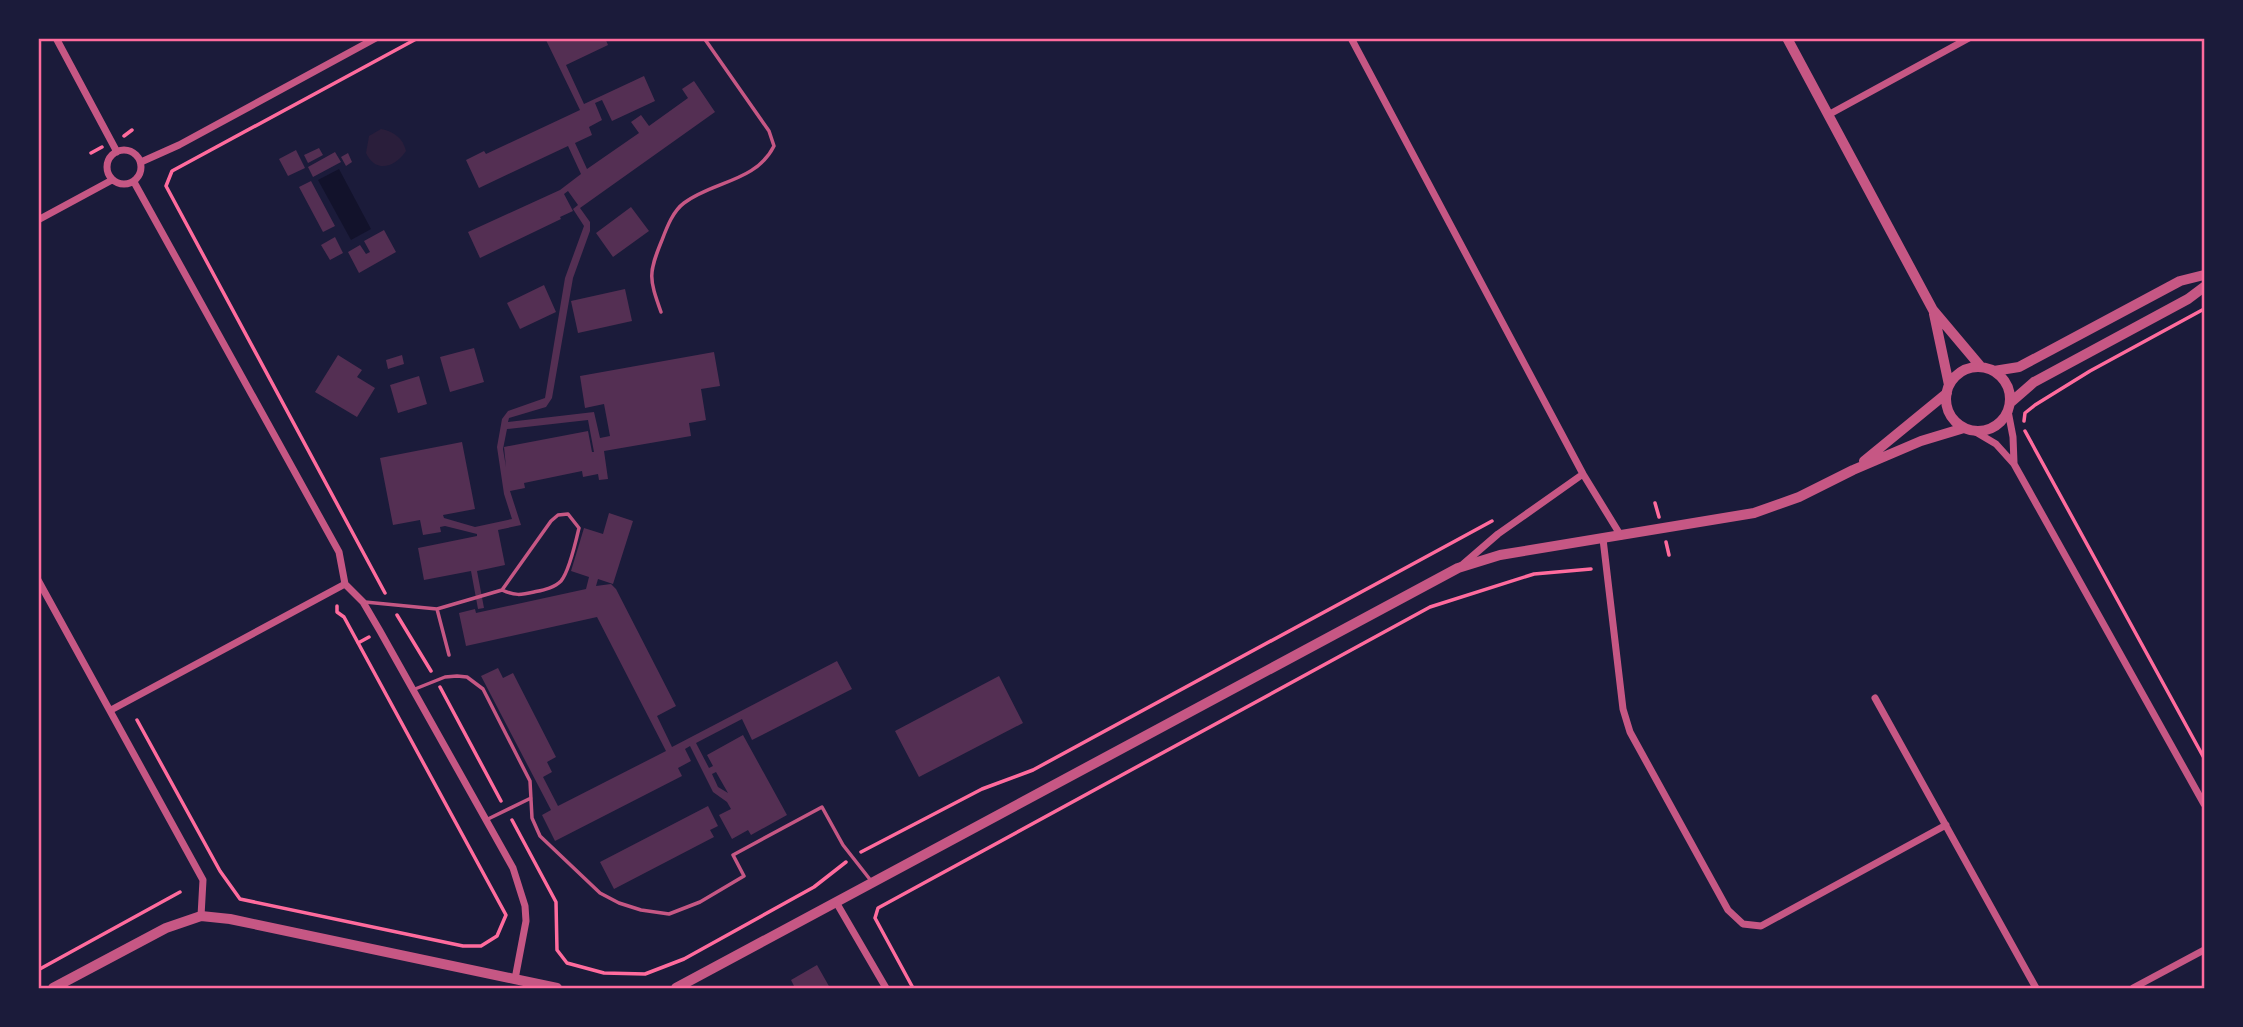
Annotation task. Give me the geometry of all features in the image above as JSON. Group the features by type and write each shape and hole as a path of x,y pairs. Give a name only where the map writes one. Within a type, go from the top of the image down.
{"street":[{"path":"56,38 117,152"},
{"path":"1351,38 1583,474 1621,536"},
{"path":"1787,38 1933,310 1981,367"},
{"path":"1829,115 1969,38"},
{"path":"141,162 179,145 370,40"},
{"path":"128,150 141,162 141,173 134,181 123,185 109,176 107,165 112,155 117,152 128,150"},
{"path":"38,220 112,180"},
{"path":"134,181 339,552 345,584 363,602 513,868 525,906 526,921 514,979"},
{"path":"1853,470 1948,389 1963,371 1981,367 1994,371 2019,367 2180,281 2204,275"},
{"path":"676,989 1458,568 1500,555 1754,513 1800,497 1853,470 1922,441 1969,429 1987,429 2000,423 2009,407 2034,382 2204,288"},
{"path":"1933,310 1950,414 1969,429 1996,444 2014,464 2204,804"},
{"path":"1994,371 2007,384 2014,464"},
{"path":"1458,568 1498,534 1583,474"},
{"path":"1604,539 1623,709 1630,732 1728,910 1743,924 1761,926 1946,825"},
{"path":"38,580 203,880 201,916"},
{"path":"111,710 345,584"},
{"path":"1875,698 2036,989"},
{"path":"836,902 886,989"},
{"path":"53,989 166,928 201,916 230,919 557,989"},
{"path":"2133,989 2204,950"}],"lane":[{"path":"660,312 650,282 653,260 674,214 683,203 747,174 768,158 774,146 769,131 704,38"},
{"path":"363,602 437,609 502,590 551,521 558,515 568,514 575,520 579,528 577,537 565,575 560,582 547,589 516,597 502,590"},
{"path":"437,609 449,655"},
{"path":"415,690 445,677 457,676 467,677 483,689 530,781 532,818 540,836 600,893 619,904 668,914 700,902 744,876 733,855 822,807 843,845 872,882"},
{"path":"486,820 531,798"}],"path":[{"path":"124,136 132,130"},
{"path":"91,153 102,147"},
{"path":"2204,309 2090,370 2035,405 2025,414 2023,426 2204,758"},
{"path":"1033,770 1502,516"},
{"path":"913,989 875,918 878,908 1430,607 1534,574 1591,569"},
{"path":"137,720 220,871 240,899 439,942 481,946 497,936 506,915 344,617 337,612 337,606"},
{"path":"391,626 401,620"},
{"path":"358,643 369,637"},
{"path":"38,970 180,892"}],"shaded area":[{"path":"381,129 397,136 406,151 397,161 386,166 375,164 366,153 369,136"},
{"path":"339,169 371,229 351,240 318,180"}],"building":[{"path":"545,38 605,38 608,45 566,65 584,104 644,76 655,101 612,121 602,100 595,103 602,120 589,127 592,135 575,143 587,169 639,133 631,122 641,115 649,126 688,98 682,89 694,81 715,112 580,208 590,222 590,231 573,278 552,398 546,407 509,418 508,422 594,412 600,438 610,436 604,404 585,408 580,376 714,352 720,386 701,389 706,420 689,423 691,436 604,451 608,479 599,480 598,474 583,477 582,471 524,483 525,488 510,491 521,525 498,530 505,565 477,571 484,608 478,609 471,571 424,580 418,548 477,534 445,526 440,527 441,532 423,535 420,520 393,525 380,458 462,442 475,509 443,515 444,518 475,527 512,519 504,494 497,447 502,419 508,411 545,398 565,278 584,226 573,209 578,205 568,191 564,194 573,211 480,258 468,232 560,190 581,174 568,146 479,188 466,160 484,151 486,154 580,110","holes":["588,420 594,452 588,431 504,447 506,467 503,449 507,429"]},
{"path":"319,148 323,155 308,163 304,155"},
{"path":"296,150 305,168 288,176 279,159"},
{"path":"335,152 341,162 313,177 308,167"},
{"path":"348,153 352,162 346,166 341,157"},
{"path":"311,181 335,226 323,232 299,187"},
{"path":"631,207 649,231 613,257 596,233"},
{"path":"384,230 396,252 359,273 348,252 360,245 366,254 370,252 364,241"},
{"path":"335,237 343,253 330,260 321,245"},
{"path":"544,285 556,312 520,329 507,303"},
{"path":"625,289 632,321 578,333 571,301"},
{"path":"474,348 484,382 450,392 440,357"},
{"path":"338,355 362,370 357,377 375,388 357,417 315,392"},
{"path":"402,355 404,364 388,369 386,360"},
{"path":"419,376 427,404 398,413 390,385"},
{"path":"609,513 633,521 613,584 598,579 596,586 611,584 616,589 676,706 657,716 672,747 837,661 852,689 752,740 742,719 696,743 709,768 713,766 707,755 743,735 787,815 751,835 748,830 732,839 719,815 731,809 727,802 713,792 690,746 685,749 691,761 678,768 682,776 555,841 542,815 551,810 481,676 498,668 503,678 513,673 556,757 547,762 552,772 543,777 558,806 666,751 597,617 466,646 459,613 475,609 476,613 586,589 589,577 571,571 584,528 603,534","holes":["716,772 728,793 718,787 712,774"]},
{"path":"999,676 1023,723 919,777 895,731"},
{"path":"708,806 718,826 710,830 714,837 614,889 600,862"},
{"path":"817,965 830,988 795,988 791,980"}]}
